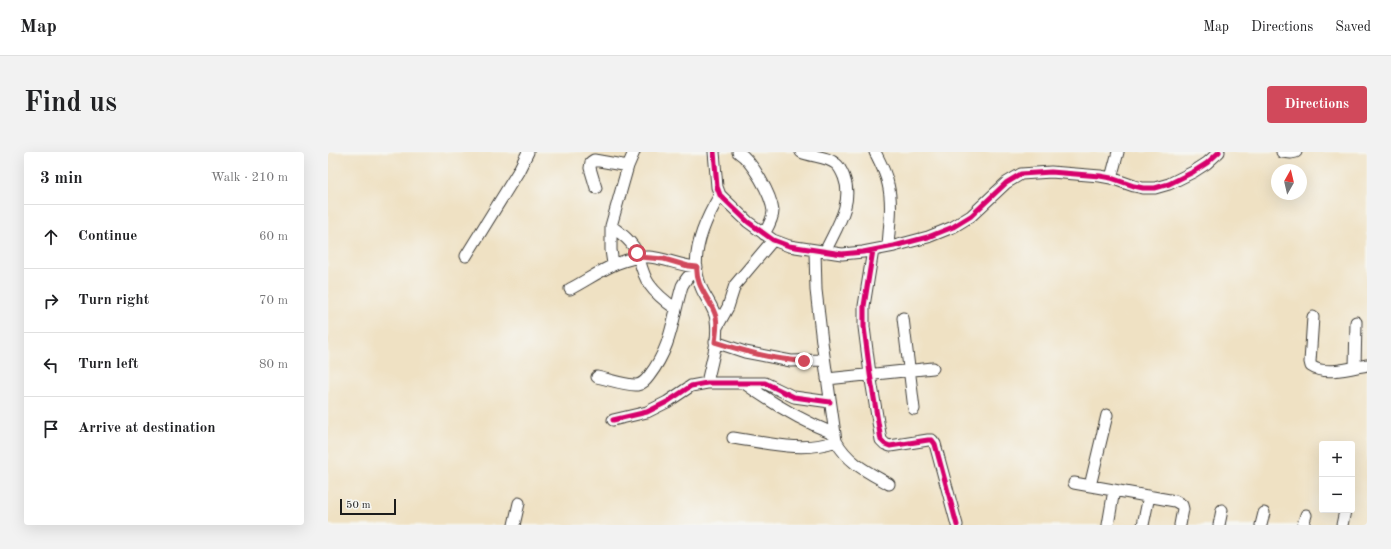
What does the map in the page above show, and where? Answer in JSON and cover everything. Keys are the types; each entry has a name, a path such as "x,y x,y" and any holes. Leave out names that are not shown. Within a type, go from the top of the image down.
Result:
{"street":[{"path":"466,256 518,172 528,152"},
{"path":"613,264 611,250 611,226 628,166 634,152"},
{"path":"714,152 717,187 720,195 748,222 769,237 790,246 842,254 888,247 928,237 954,227 971,216 1006,183 1021,174 1051,172 1111,178 1134,186 1155,188 1169,184 1193,172 1207,163 1219,152"},
{"path":"717,327 728,307 735,285 769,237 773,211 771,202 758,175 738,152"},
{"path":"801,152 830,160 837,164 842,171 848,193 843,214 820,251 816,290 824,360 836,437 845,455 855,464 889,484"},
{"path":"875,152 889,185 890,204 888,247"},
{"path":"1111,178 1118,152"},
{"path":"1282,152 1296,152"},
{"path":"596,188 590,168 591,162 594,160 628,166"},
{"path":"707,383 717,327 713,309 700,286 696,269 698,248 706,223 720,195"},
{"path":"611,226 624,235 630,242 639,257 643,273 655,292 676,309"},
{"path":"873,250 864,306 864,327 881,440 890,446 932,440 935,444 958,525"},
{"path":"570,289 613,264 639,257 664,259 696,269"},
{"path":"597,377 637,385 645,381 657,365 664,352 682,286 691,273 696,269"},
{"path":"1313,317 1311,366 1320,369 1346,370 1367,365"},
{"path":"903,318 914,409"},
{"path":"1355,367 1356,322"},
{"path":"715,342 745,352 791,361 824,360"},
{"path":"827,379 933,368"},
{"path":"613,420 647,412 667,402 691,386 707,383 765,383 794,397 830,402"},
{"path":"744,384 772,403 836,437"},
{"path":"1090,486 1107,415"},
{"path":"733,438 797,447 811,447 824,445 836,437"},
{"path":"1074,483 1174,501 1182,505 1183,509 1180,525"},
{"path":"1108,525 1114,490"},
{"path":"1144,525 1149,496"},
{"path":"514,525 519,503"},
{"path":"1219,525 1222,510"},
{"path":"1261,525 1264,513"},
{"path":"1342,525 1345,513"}],"cycle path":[{"path":"714,152 717,187 720,195 748,222 773,240 789,246 842,254 863,252 894,246 928,237 953,227 971,216 1006,183 1021,174 1051,172 1100,176 1143,188 1155,188 1169,184 1193,172 1207,163 1219,152"},
{"path":"873,250 864,306 864,327 881,440 890,446 932,440 935,444 957,525"},
{"path":"613,420 647,412 667,402 691,386 707,383 765,383 794,397 830,402"}],"route":[{"path":"637,253 639,257 664,259 697,267 697,278 716,318 717,327 715,342 745,352 791,361 804,361"}]}
